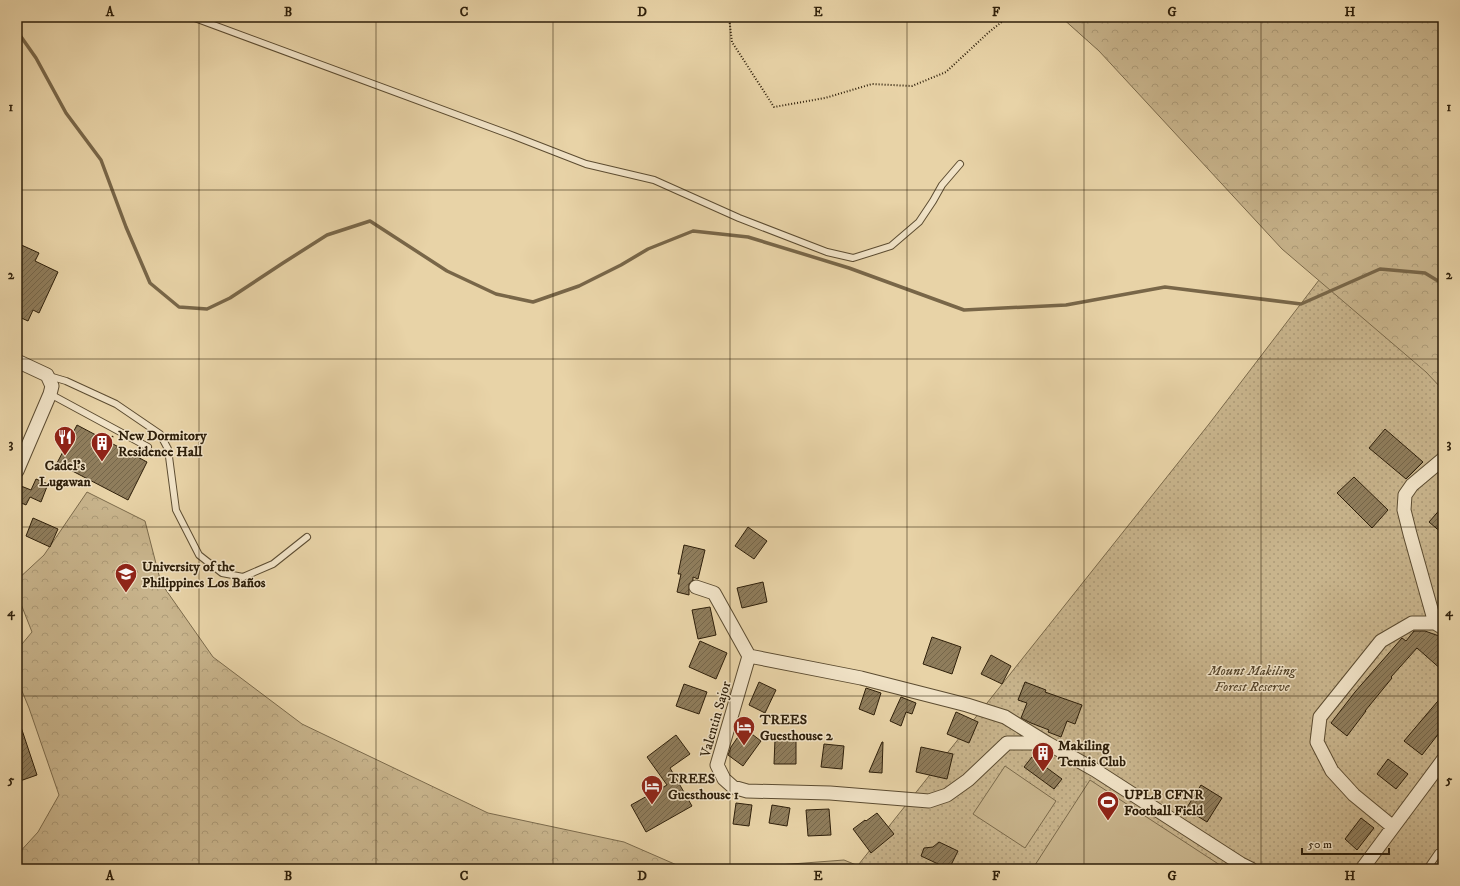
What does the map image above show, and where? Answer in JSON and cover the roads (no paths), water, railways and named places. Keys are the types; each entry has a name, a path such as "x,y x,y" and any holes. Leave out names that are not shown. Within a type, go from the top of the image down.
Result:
{"street":[{"path":"17,361 47,375 52,386 17,471"},
{"path":"1393,827 1354,796 1332,771 1317,742 1320,717 1381,641 1412,623 1439,626 1404,510 1405,495 1412,485 1443,459"},
{"path":"696,587 714,593 749,656"},
{"name":"Valentin Sajor","path":"1047,743 1007,743 968,780 946,795 929,801 830,793 747,791 733,787 724,779 717,765 749,656 862,678 967,705 1005,717 1095,770 1250,869"},
{"path":"1362,869 1443,760"}],"lane":[{"path":"192,17 586,164 654,180 739,218 827,252 853,258 891,246 919,222 942,186 960,164"},
{"path":"47,375 66,381 116,404 160,434 168,449 176,510 198,556 222,573 244,577 273,564 307,538"},
{"path":"50,394 148,447"},
{"path":"1427,869 1438,853"}],"waterway":[{"path":"17,31 36,58 66,113 101,160 126,227 150,283 179,307 207,309 230,298 327,235 370,221 447,271 496,294 533,302 579,286 621,265 648,249 693,231 748,237 849,268 964,310 1066,305 1165,287 1301,304 1380,269 1425,273 1443,284"}],"place":[{"name":"Cadel's Lugawan","path":"65,456"},
{"name":"New Dormitory Residence Hall","path":"102,462"},
{"name":"University of the Philippines Los Baños","path":"126,594"},
{"name":"TREES Guesthouse 2","path":"744,746"},
{"name":"Makiling Tennis Club","path":"1043,772"},
{"name":"TREES Guesthouse 1","path":"652,806"},
{"name":"UPLB CFNR Football Field","path":"1108,822"}],"park label":[{"name":"Mount Makiling Forest Reserve","path":"1252,678"}]}
